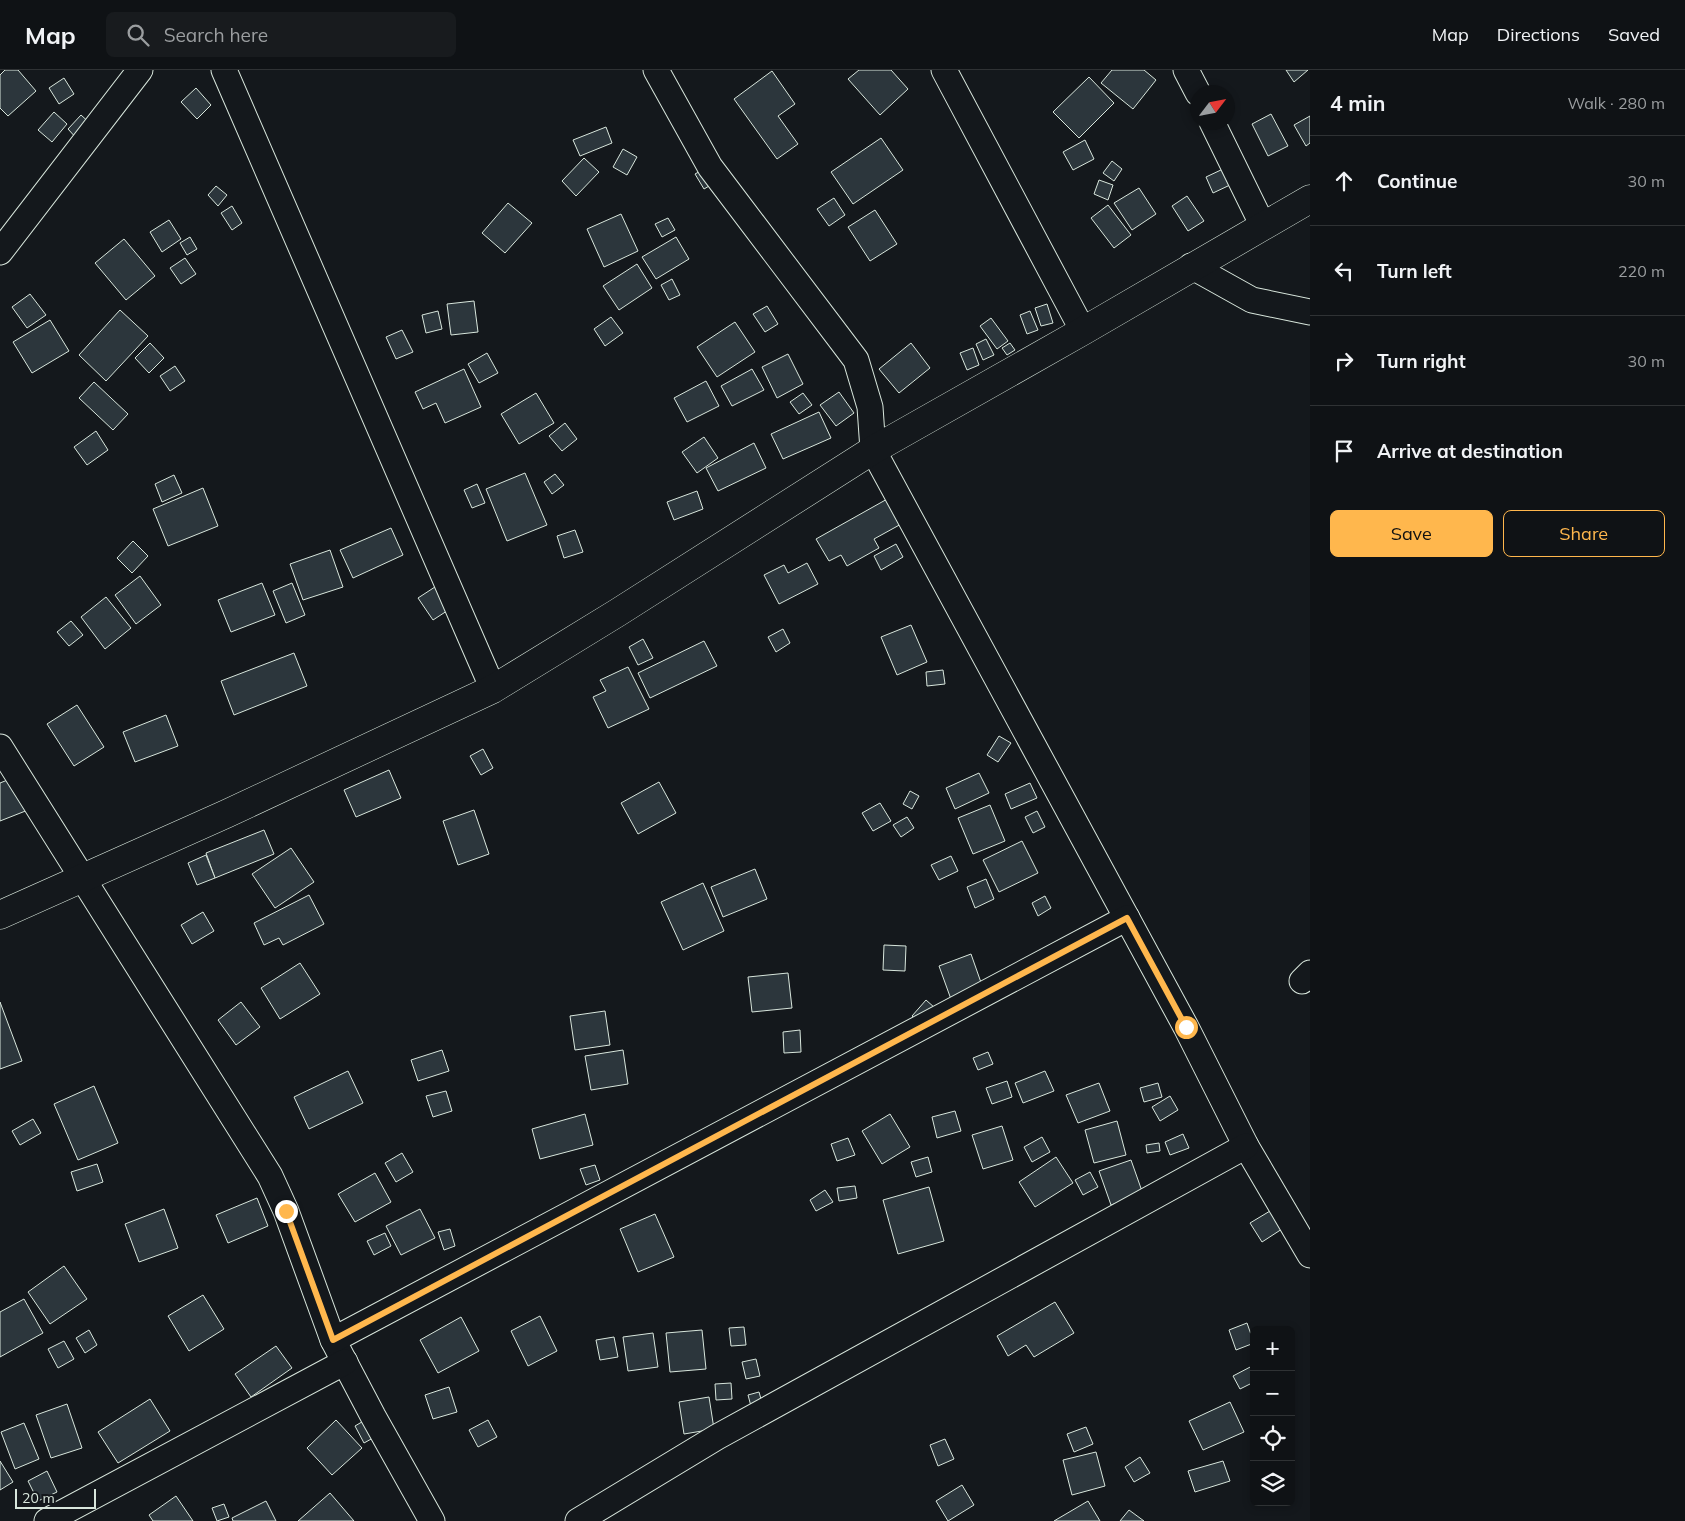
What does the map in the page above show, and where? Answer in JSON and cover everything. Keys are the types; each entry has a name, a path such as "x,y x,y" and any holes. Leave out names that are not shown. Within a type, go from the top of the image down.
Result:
{"main road":[{"path":"0,915 226,814 493,689 617,613 872,450 1084,330 1191,266 1306,203"}],"street":[{"path":"0,252 140,70"},
{"path":"224,70 493,689"},
{"path":"656,70 710,167 856,360 870,407 872,450 1186,1027 1246,1146 1310,1255"},
{"path":"944,70 1084,330"},
{"path":"1186,70 1194,85"},
{"path":"1216,130 1263,226"},
{"path":"1191,266 1252,300 1310,312"},
{"path":"0,747 270,1176 286,1211 333,1340 432,1521"},
{"path":"333,1340 1127,918"},
{"path":"578,1521 717,1437 1246,1146"},
{"path":"46,1521 345,1362"}],"building":[{"path":"5,70 18,70 36,91 8,116 0,108 0,75"},
{"path":"859,70 891,70 908,89 880,115 848,79"},
{"path":"1112,70 1144,70 1156,80 1133,109 1101,83"},
{"path":"1286,70 1308,70 1294,82"},
{"path":"772,71 795,104 778,116 798,144 777,159 734,99"},
{"path":"1089,77 1114,103 1079,138 1053,112"},
{"path":"64,78 74,94 59,104 49,88"},
{"path":"196,88 211,105 197,119 181,102"},
{"path":"54,112 67,124 52,142 38,130"},
{"path":"1271,114 1288,146 1268,156 1252,124"},
{"path":"81,115 92,125 78,140 68,129"},
{"path":"1310,116 1310,143 1306,146 1294,125"},
{"path":"606,127 612,143 580,156 573,140"},
{"path":"881,138 903,170 853,204 831,172"},
{"path":"1085,140 1094,159 1073,170 1063,152"},
{"path":"623,149 637,157 627,175 613,167"},
{"path":"584,158 599,172 576,196 562,181"},
{"path":"1112,161 1122,169 1114,181 1103,173"},
{"path":"708,167 716,182 704,189 695,174"},
{"path":"1223,169 1230,185 1213,193 1206,177"},
{"path":"1099,180 1113,185 1108,200 1094,194"},
{"path":"216,186 227,195 218,206 208,195"},
{"path":"1139,188 1156,214 1132,230 1114,203"},
{"path":"1187,196 1204,221 1188,231 1172,206"},
{"path":"834,198 845,215 829,226 817,209"},
{"path":"508,203 532,223 505,253 482,233"},
{"path":"1108,205 1131,235 1114,248 1091,218"},
{"path":"232,206 242,223 232,230 221,213"},
{"path":"875,210 897,244 870,261 848,227"},
{"path":"621,214 638,251 604,267 587,229"},
{"path":"668,218 675,230 662,237 655,224"},
{"path":"169,220 181,239 162,252 150,232"},
{"path":"190,237 197,249 187,255 180,243"},
{"path":"676,237 689,259 656,279 642,257"},
{"path":"124,239 155,276 126,300 95,263"},
{"path":"185,258 196,274 181,284 170,268"},
{"path":"637,264 652,288 619,310 603,286"},
{"path":"672,279 680,295 669,300 661,285"},
{"path":"30,294 46,315 27,328 12,307"},
{"path":"474,301 478,332 451,335 447,304"},
{"path":"1047,304 1053,323 1041,326 1035,308"},
{"path":"767,306 778,324 765,332 753,314"},
{"path":"120,310 148,336 106,381 79,355"},
{"path":"438,311 442,329 426,333 422,315"},
{"path":"1030,311 1038,330 1027,334 1020,315"},
{"path":"611,317 623,333 605,346 594,329"},
{"path":"991,318 1008,341 997,349 980,326"},
{"path":"50,320 69,351 32,373 13,342"},
{"path":"735,322 755,352 717,377 697,347"},
{"path":"402,330 413,352 396,359 386,337"},
{"path":"986,339 994,355 983,360 976,344"},
{"path":"150,343 164,358 149,373 135,358"},
{"path":"911,343 930,368 899,393 879,369"},
{"path":"1010,343 1015,350 1007,355 1002,348"},
{"path":"973,348 979,365 967,370 960,353"},
{"path":"487,353 498,373 479,383 468,364"},
{"path":"788,354 803,384 777,398 762,367"},
{"path":"175,366 185,381 170,391 160,376"},
{"path":"464,369 481,407 445,423 436,403 423,409 415,392"},
{"path":"752,369 764,390 732,406 721,386"},
{"path":"706,381 719,406 687,422 674,398"},
{"path":"94,382 128,414 113,430 79,398"},
{"path":"839,392 854,413 836,426 820,405"},
{"path":"536,393 554,423 519,444 501,414"},
{"path":"803,393 812,405 799,414 790,402"},
{"path":"819,412 831,438 783,459 771,434"},
{"path":"565,423 577,439 562,451 549,436"},
{"path":"96,431 108,450 87,465 74,447"},
{"path":"704,437 718,458 697,473 682,452"},
{"path":"754,443 766,468 718,491 706,468"},
{"path":"525,473 547,525 507,541 486,489"},
{"path":"555,474 564,485 552,494 544,482"},
{"path":"174,475 182,493 162,502 155,484"},
{"path":"477,484 485,503 472,508 464,490"},
{"path":"203,488 218,526 168,546 153,509"},
{"path":"697,491 703,509 674,520 667,502"},
{"path":"889,498 903,523 874,539 879,548 847,566 841,555 829,561 816,539"},
{"path":"391,528 403,555 353,578 340,550"},
{"path":"575,530 583,552 564,558 557,536"},
{"path":"133,541 148,556 132,573 117,558"},
{"path":"896,544 903,557 881,570 874,556"},
{"path":"330,550 343,587 303,600 290,564"},
{"path":"807,563 818,584 779,604 764,575 784,565 788,573"},
{"path":"140,576 161,605 136,624 115,595"},
{"path":"262,583 275,615 231,632 218,600"},
{"path":"292,583 305,615 286,623 273,591"},
{"path":"438,585 453,607 433,620 418,598"},
{"path":"106,597 131,628 105,649 81,617"},
{"path":"71,621 83,635 69,646 57,632"},
{"path":"911,625 927,662 897,675 881,637"},
{"path":"783,629 790,643 776,652 768,637"},
{"path":"643,639 653,658 638,665 629,647"},
{"path":"704,641 717,666 650,698 638,673"},
{"path":"294,653 307,686 234,715 221,681"},
{"path":"628,667 649,709 608,728 593,697 606,691 600,680"},
{"path":"943,670 945,684 927,686 926,672"},
{"path":"77,705 104,747 74,766 47,724"},
{"path":"166,715 178,746 135,762 123,732"},
{"path":"999,736 1011,743 998,762 987,755"},
{"path":"483,749 493,768 481,775 470,756"},
{"path":"389,770 401,798 356,817 344,790"},
{"path":"979,773 989,793 955,809 946,788"},
{"path":"15,777 28,810 0,821 0,783"},
{"path":"659,782 676,813 638,834 621,803"},
{"path":"1030,783 1037,798 1011,809 1005,794"},
{"path":"910,791 919,796 912,809 903,804"},
{"path":"880,803 891,821 873,831 862,813"},
{"path":"990,805 1005,841 973,854 958,818"},
{"path":"474,810 489,854 458,865 443,821"},
{"path":"1037,811 1045,827 1033,833 1025,817"},
{"path":"907,817 914,828 901,837 893,825"},
{"path":"264,830 274,854 215,878 206,853"},
{"path":"1022,841 1038,873 999,892 983,860"},
{"path":"291,848 314,882 275,908 252,874"},
{"path":"206,855 215,878 197,885 188,863"},
{"path":"951,856 958,871 939,880 931,865"},
{"path":"755,869 767,899 723,917 711,887"},
{"path":"986,879 994,899 975,908 967,887"},
{"path":"703,883 724,931 683,950 661,902"},
{"path":"309,895 324,924 283,945 279,938 264,945 254,923"},
{"path":"1045,896 1051,908 1038,916 1032,903"},
{"path":"203,912 214,931 192,944 181,925"},
{"path":"884,945 906,946 905,971 883,970"},
{"path":"971,954 984,991 952,1002 939,966"},
{"path":"300,963 320,994 280,1019 261,988"},
{"path":"788,973 792,1008 752,1012 748,977"},
{"path":"926,1000 935,1008 920,1023 912,1016"},
{"path":"0,1002 22,1061 0,1069"},
{"path":"241,1002 260,1027 236,1045 218,1020"},
{"path":"605,1011 610,1045 575,1050 570,1016"},
{"path":"800,1030 801,1052 784,1053 783,1032"},
{"path":"442,1050 449,1071 418,1081 411,1060"},
{"path":"623,1050 628,1084 591,1090 585,1056"},
{"path":"988,1052 993,1064 978,1070 973,1058"},
{"path":"348,1071 363,1103 309,1129 294,1097"},
{"path":"1045,1071 1054,1091 1023,1103 1015,1083"},
{"path":"1007,1081 1012,1097 992,1104 986,1088"},
{"path":"1099,1083 1110,1111 1078,1123 1066,1095"},
{"path":"1158,1083 1162,1097 1144,1102 1140,1088"},
{"path":"94,1086 118,1143 78,1160 54,1104"},
{"path":"446,1091 452,1111 433,1117 426,1096"},
{"path":"1170,1096 1178,1110 1160,1121 1152,1107"},
{"path":"955,1111 961,1131 937,1138 932,1117"},
{"path":"585,1114 593,1145 540,1159 532,1129"},
{"path":"890,1114 910,1147 882,1164 862,1131"},
{"path":"33,1119 41,1133 20,1145 12,1131"},
{"path":"1117,1121 1126,1155 1094,1163 1085,1130"},
{"path":"1002,1126 1013,1160 983,1169 972,1135"},
{"path":"1183,1134 1189,1148 1170,1155 1165,1142"},
{"path":"1042,1137 1050,1152 1032,1162 1024,1147"},
{"path":"848,1138 855,1155 837,1161 831,1144"},
{"path":"1159,1143 1160,1151 1147,1153 1146,1145"},
{"path":"402,1153 413,1172 396,1182 385,1163"},
{"path":"928,1157 932,1172 916,1177 911,1162"},
{"path":"1056,1157 1073,1183 1035,1207 1019,1182"},
{"path":"1131,1160 1143,1194 1111,1205 1099,1171"},
{"path":"97,1164 103,1182 77,1191 71,1172"},
{"path":"595,1165 600,1180 586,1185 580,1169"},
{"path":"1090,1172 1098,1187 1083,1195 1075,1180"},
{"path":"375,1173 391,1202 355,1222 338,1194"},
{"path":"855,1186 857,1198 839,1201 837,1188"},
{"path":"929,1187 944,1241 898,1254 883,1200"},
{"path":"825,1190 833,1202 816,1211 810,1200"},
{"path":"257,1198 268,1226 228,1243 216,1215"},
{"path":"164,1209 178,1248 139,1262 125,1224"},
{"path":"420,1209 435,1238 401,1255 386,1226"},
{"path":"1270,1211 1282,1229 1262,1242 1250,1223"},
{"path":"655,1214 674,1257 638,1272 620,1229"},
{"path":"450,1229 455,1246 444,1250 438,1232"},
{"path":"385,1233 391,1246 374,1255 367,1241"},
{"path":"64,1266 87,1299 50,1324 28,1292"},
{"path":"203,1295 224,1329 189,1351 168,1316"},
{"path":"24,1299 43,1333 0,1357 0,1312"},
{"path":"1055,1302 1074,1333 1034,1357 1026,1345 1008,1356 997,1336"},
{"path":"540,1316 557,1351 528,1366 511,1331"},
{"path":"461,1317 479,1351 438,1373 420,1340"},
{"path":"1247,1323 1250,1332 1250,1345 1236,1350 1229,1330"},
{"path":"744,1327 746,1345 731,1346 729,1328"},
{"path":"89,1330 97,1345 85,1353 76,1338"},
{"path":"702,1330 706,1369 670,1372 666,1333"},
{"path":"653,1333 658,1367 628,1371 623,1337"},
{"path":"614,1337 618,1357 600,1360 596,1340"},
{"path":"64,1341 74,1359 58,1368 48,1349"},
{"path":"276,1346 292,1368 251,1397 235,1374"},
{"path":"756,1359 760,1376 746,1379 742,1362"},
{"path":"1250,1367 1250,1384 1240,1389 1233,1376"},
{"path":"731,1383 732,1399 716,1400 715,1384"},
{"path":"449,1387 457,1412 433,1419 425,1395"},
{"path":"759,1392 763,1406 752,1410 748,1395"},
{"path":"709,1397 714,1429 684,1434 679,1402"},
{"path":"150,1399 170,1431 118,1463 98,1432"},
{"path":"1230,1402 1244,1432 1203,1450 1189,1421"},
{"path":"67,1404 82,1448 51,1458 36,1415"},
{"path":"372,1416 382,1433 364,1443 355,1426"},
{"path":"336,1420 362,1448 332,1475 307,1448"},
{"path":"488,1420 497,1437 478,1447 469,1430"},
{"path":"24,1423 39,1459 15,1469 1,1432"},
{"path":"1086,1427 1093,1444 1074,1452 1067,1434"},
{"path":"945,1439 954,1459 938,1466 930,1445"},
{"path":"1096,1452 1105,1486 1072,1495 1063,1460"},
{"path":"1140,1457 1150,1473 1134,1482 1125,1467"},
{"path":"0,1461 13,1482 0,1490"},
{"path":"1223,1461 1230,1481 1195,1492 1188,1471"},
{"path":"47,1471 57,1492 38,1501 28,1481"},
{"path":"962,1485 974,1505 948,1521 936,1501"},
{"path":"330,1493 354,1521 298,1521"},
{"path":"176,1496 193,1521 153,1521 149,1515"},
{"path":"266,1501 276,1521 233,1521 232,1518"},
{"path":"1088,1501 1100,1521 1054,1521"},
{"path":"224,1504 229,1517 217,1521 212,1508"},
{"path":"1129,1510 1144,1521 1120,1521"}],"route":[{"path":"286,1211 333,1340 1127,918 1186,1027"}]}
